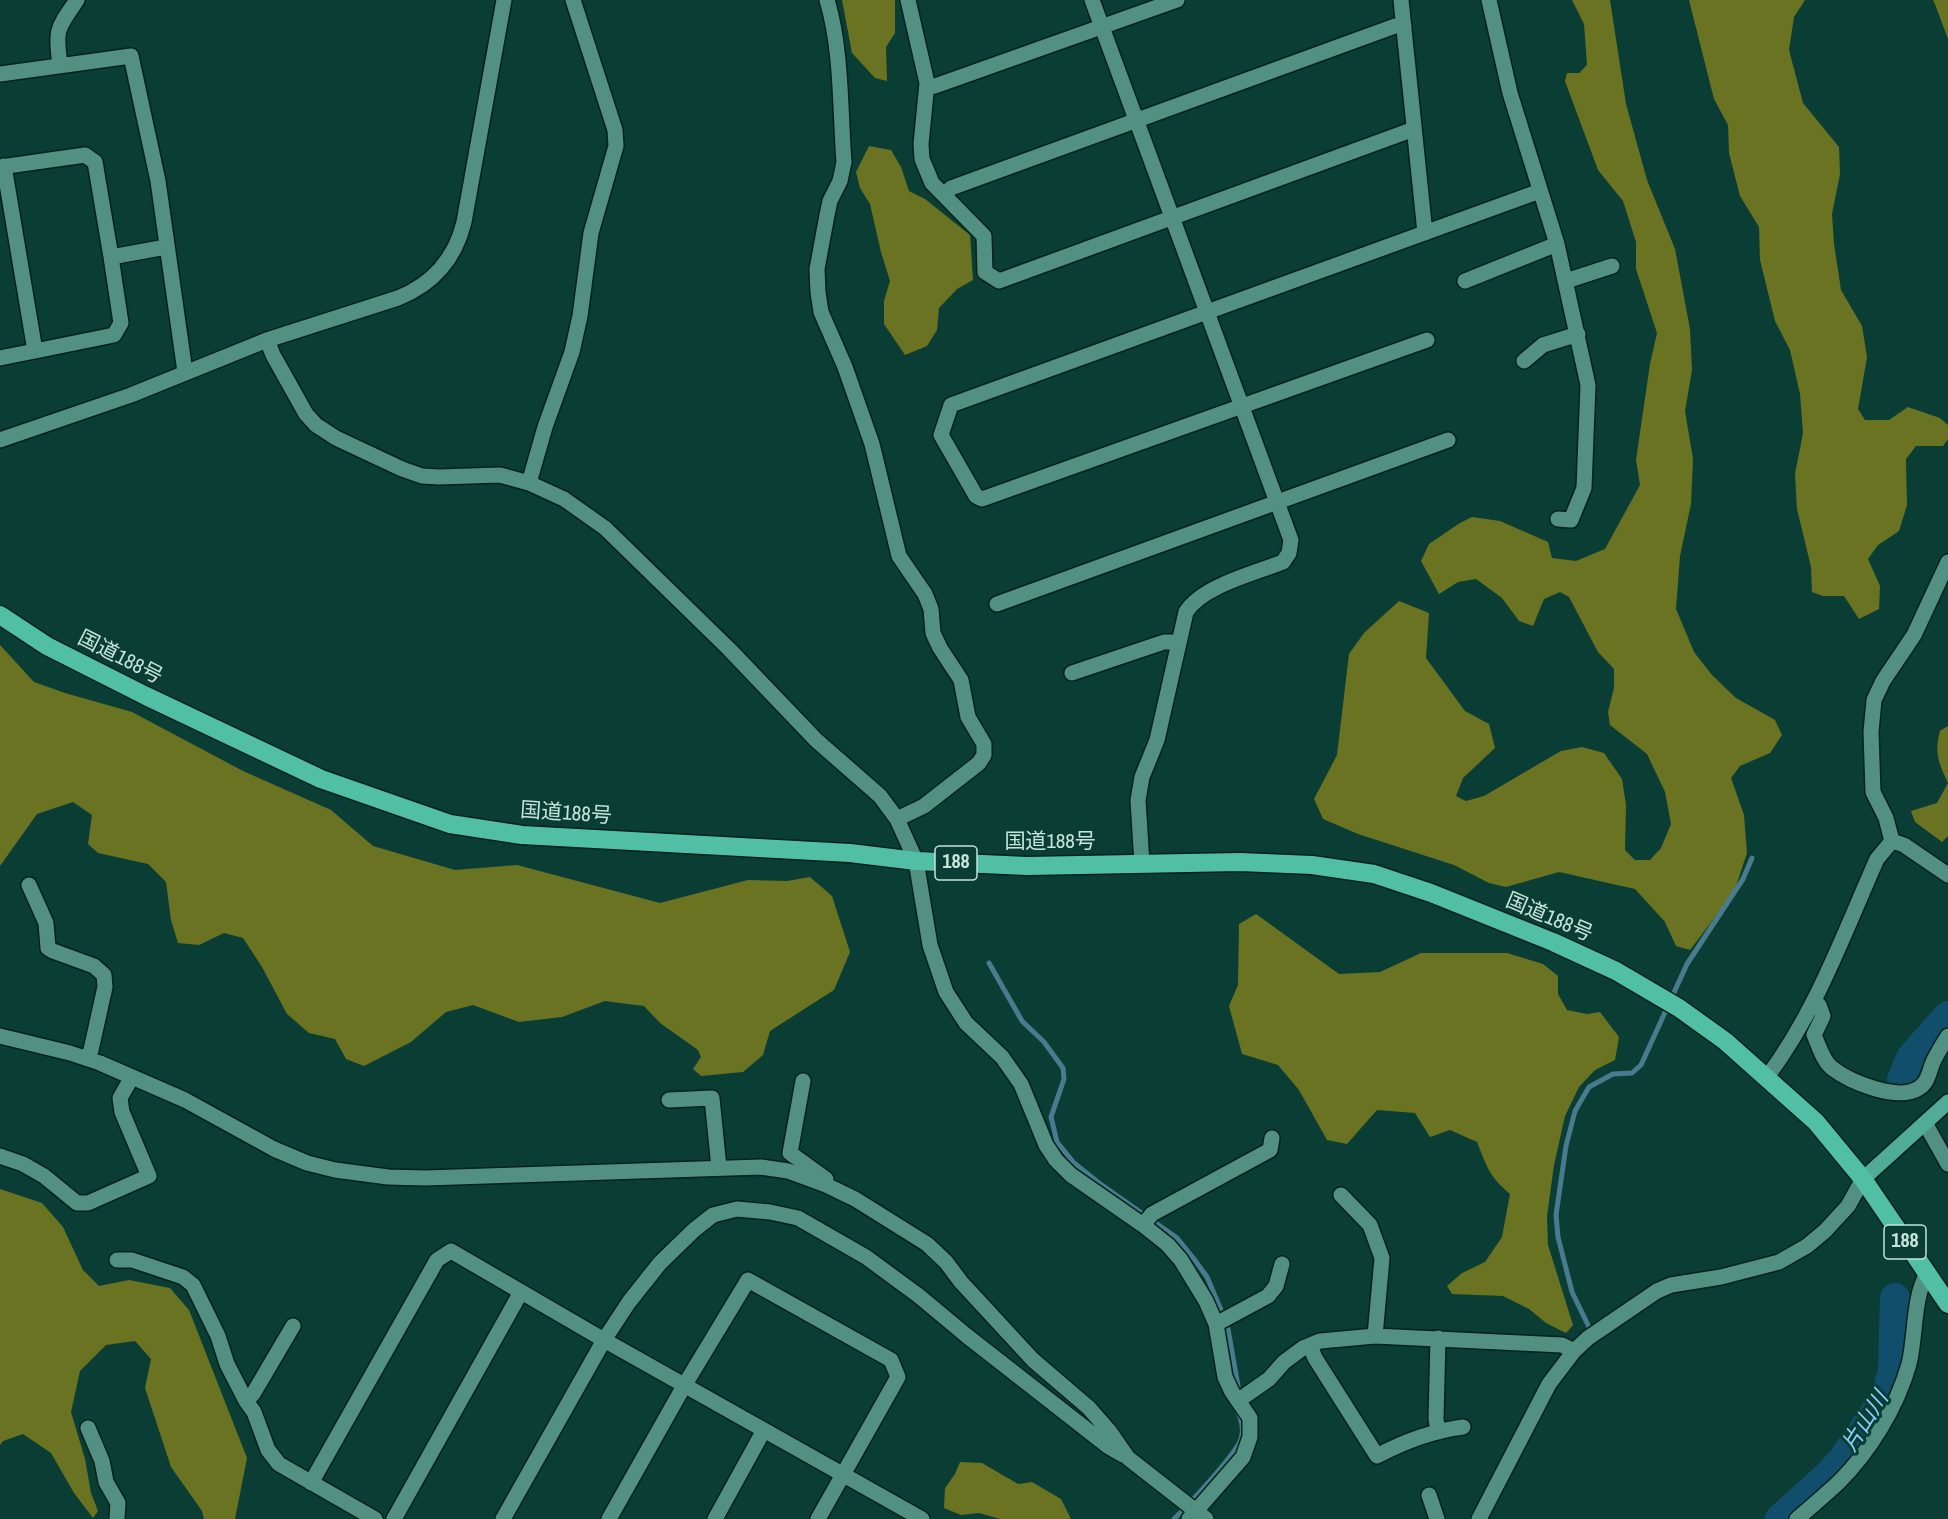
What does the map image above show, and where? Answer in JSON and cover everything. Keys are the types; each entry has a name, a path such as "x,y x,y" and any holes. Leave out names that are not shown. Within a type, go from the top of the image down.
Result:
{"highway":[{"name":"国道188号","path":"0,615 47,646 310,774 450,824 522,835 850,853 916,861 1027,866 1240,862 1312,865 1374,874 1553,942 1616,972 1679,1008 1725,1041 1816,1122 1863,1179 1948,1304"}],"main road":[{"path":"1863,1179 1948,1102"}],"street":[{"path":"60,65 56,39 59,27 77,0"},
{"path":"0,440 131,395 267,340 412,292 436,275 461,237 504,0"},
{"path":"529,483 545,427 572,352 580,316 591,233 616,146 615,130 573,0"},
{"path":"827,0 835,41 844,162 840,181 829,208 817,269 821,312 845,367 872,444 899,556 925,594 931,609 933,633 961,680 968,717 984,744 984,755 979,763 924,806 897,819"},
{"path":"908,0 927,87 921,144 922,159 932,183 984,236 985,272 999,281 1414,129"},
{"path":"1092,0 1290,540 1289,553 1283,562 1208,591 1192,601 1186,612 1157,740 1142,777 1138,800 1142,864"},
{"path":"927,87 935,87 1177,0"},
{"path":"1401,0 1425,233"},
{"path":"1489,0 1510,93 1557,244 1588,384 1584,488 1570,520 1558,519"},
{"path":"944,195 951,188 1395,26 1404,25"},
{"path":"0,74 131,56 158,182 185,372"},
{"path":"0,358 114,335 121,323 95,162 86,155 2,166 34,351"},
{"path":"1428,340 982,499 976,496 941,435 951,405 1540,191"},
{"path":"1464,281 1557,244"},
{"path":"111,257 166,247"},
{"path":"1566,281 1612,266"},
{"path":"1524,361 1543,345 1578,334"},
{"path":"267,340 306,414 316,425 336,438 422,476 500,475 529,483 564,500 605,528 729,649 816,740 880,796 897,819 916,861 930,945 946,992 966,1023 1002,1057 1021,1084 1046,1145 1056,1160 1071,1175 1143,1225 1168,1245 1181,1260 1206,1301 1216,1324 1225,1377 1232,1392 1250,1418 1250,1437 1243,1457 1196,1516 1128,1458 1109,1447 866,1257 798,1218 770,1212 737,1209 713,1215 694,1230 660,1263 629,1302 604,1340 504,1519"},
{"path":"997,604 1448,440"},
{"path":"1892,841 1886,818 1873,792 1871,732 1874,700 1883,681 1914,635 1948,562"},
{"path":"1072,673 1164,642 1178,642"},
{"path":"1892,841 1904,845 1948,875"},
{"path":"1767,1077 1794,1038 1814,1001 1877,859 1892,841"},
{"path":"29,885 46,923 48,948 94,966 104,975 105,987 91,1050 87,1058"},
{"path":"1814,1001 1819,1005 1823,1016 1814,1035 1825,1060 1831,1067 1870,1089 1886,1092 1912,1091 1920,1088 1928,1077 1933,1061 1948,1036"},
{"path":"0,1036 87,1058 185,1100 274,1149 335,1170 388,1177 425,1178 761,1167 789,1171 855,1199 927,1244 946,1262 961,1282 1033,1360 1089,1408 1128,1458"},
{"path":"0,1156 22,1164 44,1176 77,1203 88,1203 149,1176 122,1112 120,1098 132,1077"},
{"path":"803,1082 790,1153 826,1179 826,1185"},
{"path":"669,1100 712,1098 719,1168"},
{"path":"1924,1123 1948,1164"},
{"path":"1143,1225 1152,1214 1229,1171 1263,1155 1270,1150 1272,1138"},
{"path":"1479,1519 1549,1384 1574,1351 1588,1338 1657,1291 1671,1285 1721,1277 1779,1262 1807,1246 1825,1231 1848,1206 1863,1179"},
{"path":"1341,1196 1370,1225 1382,1258 1375,1336"},
{"path":"311,1483 437,1260 451,1251 684,1386 922,1519"},
{"path":"117,1260 132,1260 183,1277 193,1285 218,1335 227,1364 254,1412 268,1450 279,1464 375,1519"},
{"path":"1216,1324 1269,1296 1276,1286 1282,1264"},
{"path":"1797,1519 1839,1481 1859,1459 1896,1400 1909,1363 1920,1285 1927,1274"},
{"path":"609,1519 684,1386 748,1280 891,1360 898,1377 818,1519"},
{"path":"394,1519 521,1293"},
{"path":"246,1401 253,1394 293,1326"},
{"path":"1239,1400 1269,1379 1284,1362 1320,1341 1375,1336 1438,1338 1562,1345 1574,1351"},
{"path":"1438,1338 1436,1419 1438,1430"},
{"path":"1310,1346 1315,1358 1377,1456 1405,1441 1438,1430 1463,1426"},
{"path":"88,1428 102,1461 106,1482 118,1503 117,1519"},
{"path":"715,1519 764,1430"},
{"path":"1429,1494 1437,1519"}],"green space":[{"path":"842,0 895,0 895,33 886,47 887,81 875,78 852,53"},
{"path":"1572,0 1610,0 1626,104 1647,180 1675,249 1690,329 1692,370 1685,411 1693,459 1691,504 1680,556 1676,609 1694,652 1712,675 1736,698 1775,720 1782,735 1770,753 1740,766 1731,778 1744,815 1747,853 1734,892 1690,950 1676,946 1665,922 1635,889 1559,872 1506,887 1489,883 1454,865 1358,834 1323,819 1314,799 1337,755 1349,654 1364,633 1399,601 1429,613 1426,658 1465,711 1489,724 1495,748 1463,778 1456,796 1466,801 1484,796 1561,751 1582,747 1604,753 1622,779 1626,805 1625,850 1635,860 1650,860 1661,848 1671,824 1665,792 1647,754 1610,725 1608,712 1614,688 1614,669 1598,652 1569,597 1560,592 1544,599 1533,626 1519,621 1502,598 1476,579 1458,582 1439,594 1421,561 1429,544 1472,517 1500,521 1548,542 1552,558 1576,561 1605,549 1640,485 1636,460 1650,364 1657,333 1636,269 1636,242 1623,201 1598,170 1565,81 1567,73 1579,73 1587,65 1584,24"},
{"path":"1689,0 1805,0 1794,17 1789,50 1803,103 1839,147 1840,174 1832,214 1834,244 1841,290 1862,326 1867,357 1858,409 1865,420 1889,420 1908,407 1940,418 1948,425 1948,439 1943,446 1916,446 1906,459 1907,505 1899,531 1878,545 1868,559 1880,586 1879,609 1859,619 1844,596 1823,596 1812,592 1811,567 1797,509 1795,474 1803,433 1800,394 1790,350 1775,321 1760,260 1759,227 1740,196 1729,153 1728,125 1714,99"},
{"path":"1933,0 1948,0 1948,39 1935,4"},
{"path":"869,146 891,150 901,167 909,191 925,199 970,235 973,280 957,289 939,308 937,330 927,346 905,355 884,324 884,301 890,281 870,204 860,188 856,172"},
{"path":"0,645 34,682 132,712 243,771 331,810 373,846 455,870 517,865 660,903 748,880 787,881 810,877 832,896 850,952 834,990 770,1031 763,1055 743,1072 701,1076 693,1069 701,1057 698,1050 660,1023 644,1006 605,1001 562,1017 519,1022 473,1005 446,1012 411,1042 364,1066 346,1059 335,1039 309,1033 287,1014 262,967 243,938 224,933 199,945 178,943 171,920 166,882 148,864 98,853 88,844 92,815 73,802 37,814 0,866"},
{"path":"1948,726 1948,783 1940,764 1937,746 1940,731"},
{"path":"1948,783 1948,836 1942,842 1915,822 1911,811 1937,803"},
{"path":"1256,914 1339,974 1380,972 1421,953 1507,953 1543,964 1558,976 1558,994 1567,1010 1587,1014 1600,1012 1619,1037 1615,1060 1595,1070 1579,1087 1565,1116 1554,1165 1547,1216 1548,1245 1573,1325 1566,1333 1546,1323 1529,1309 1503,1296 1452,1294 1447,1286 1462,1273 1485,1262 1502,1237 1510,1194 1489,1171 1477,1142 1450,1130 1430,1137 1415,1113 1377,1110 1347,1144 1327,1140 1299,1090 1278,1065 1242,1054 1229,1006 1238,985 1239,924"},
{"path":"0,1189 42,1203 63,1227 83,1270 99,1286 129,1280 170,1288 189,1310 247,1458 235,1519 204,1519 202,1511 171,1467 145,1388 151,1359 135,1341 106,1345 80,1371 71,1412 85,1459 91,1493 98,1511 93,1518 74,1493 51,1453 23,1434 3,1441 0,1445"},
{"path":"960,1462 982,1463 1018,1484 1032,1482 1061,1499 1071,1519 1000,1519 979,1513 961,1515 944,1508 945,1488"}],"waterway":[{"path":"1588,1335 1589,1327 1572,1292 1558,1237 1556,1215 1566,1146 1575,1111 1589,1087 1613,1074 1632,1073 1641,1065 1687,964 1743,879 1752,858"},
{"path":"989,963 1022,1021 1044,1042 1063,1068 1064,1079 1051,1117 1057,1142 1074,1163 1177,1238 1207,1277 1228,1329 1238,1386 1237,1394"},
{"name":"片山川","path":"1902,1080 1911,1058 1948,1016"},
{"name":"片山川","path":"1780,1519 1830,1474 1886,1397 1893,1370 1895,1298"},
{"path":"1174,1519 1211,1480 1238,1446 1242,1429 1238,1412"}]}
